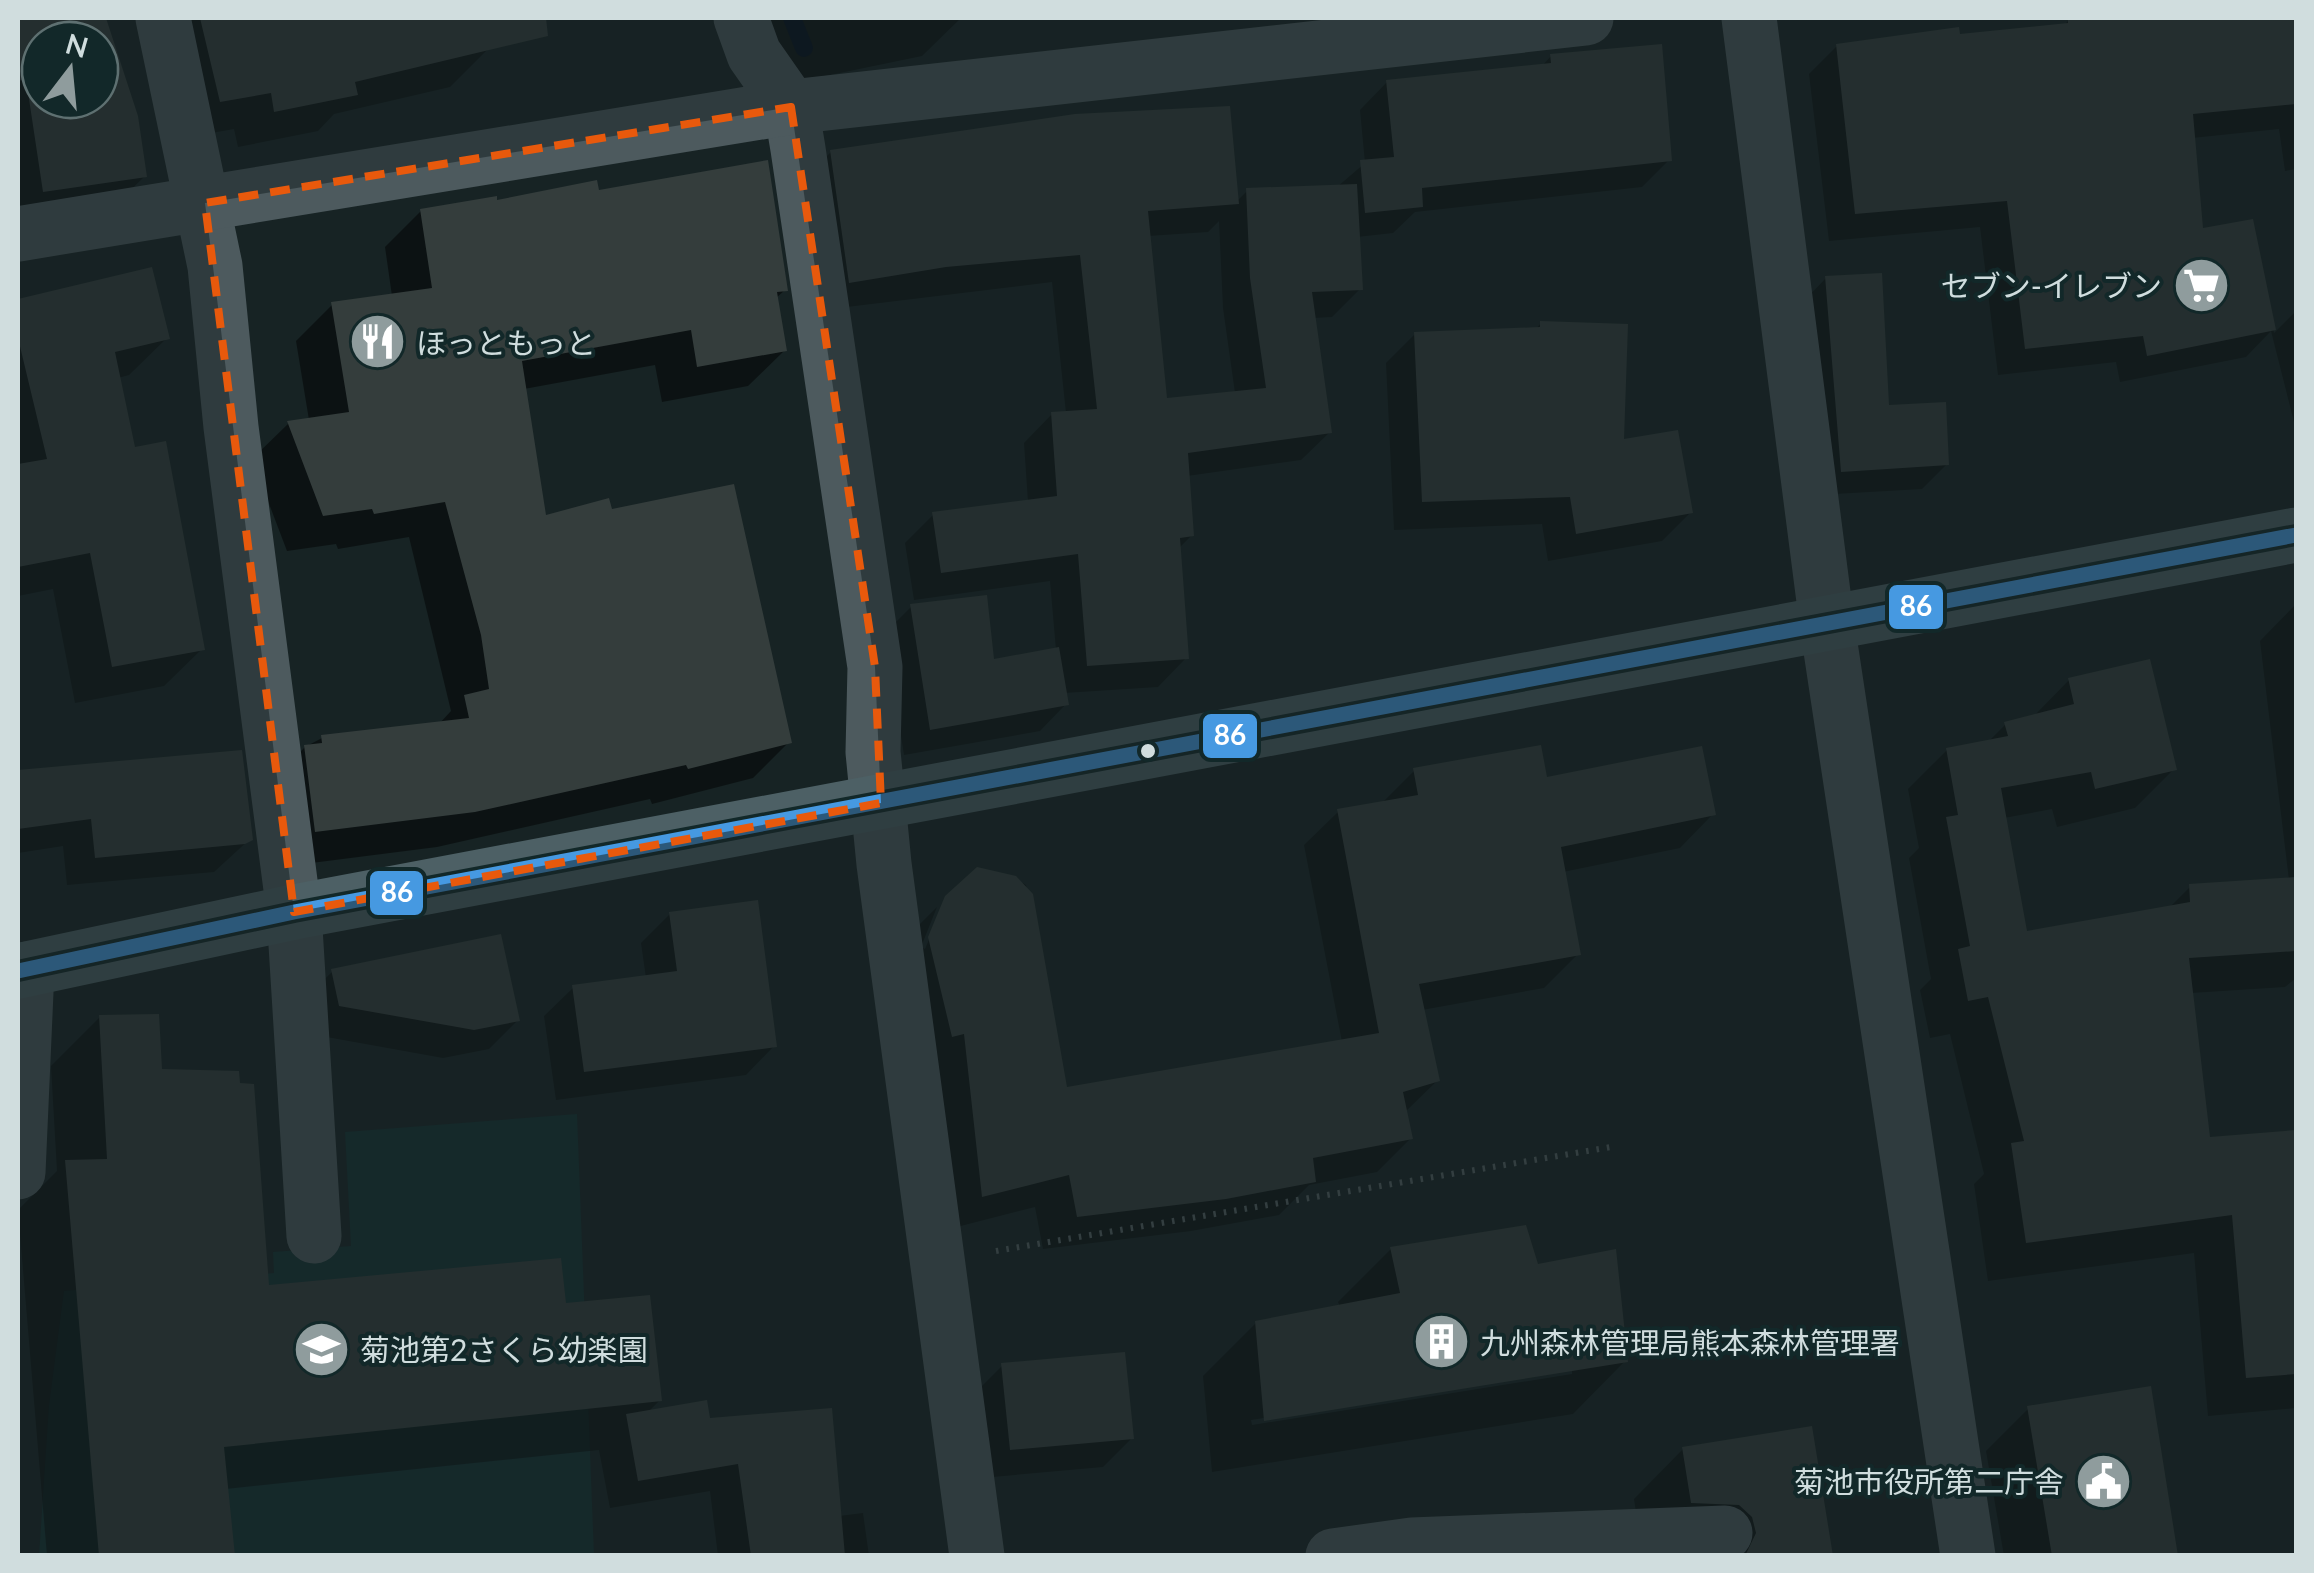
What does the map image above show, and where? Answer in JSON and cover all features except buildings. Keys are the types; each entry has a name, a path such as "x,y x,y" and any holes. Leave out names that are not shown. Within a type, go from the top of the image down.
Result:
{"highway":[{"path":"22,970 294,912 2296,534"}],"street":[{"path":"163,18 205,202 294,912 314,1236"},
{"path":"741,18 754,54 791,107 874,667 873,752 935,1261 977,1556"},
{"path":"18,234 791,107 1586,18"},
{"path":"1749,18 1827,624 1968,1556"},
{"path":"18,1172 22,970"},
{"path":"1334,1556 1412,1545 1725,1533"}],"path":[{"path":"935,1261 1611,1147"}],"highlighted area":[{"path":"791,107 875,667 881,803 294,912 205,203"}],"shaded area":[{"name":"菊池第2さくら幼楽園","path":"577,1114 594,1555 39,1556 49,1406 64,1291 274,1273 273,1252 351,1246 345,1132"}],"waterway":[{"path":"792,18 804,48"}],"transit line":[{"name":"86","path":"18,971 294,912 2296,535"}],"place":[{"name":"セブン-イレブン","path":"2201,285"},
{"name":"ほっともっと","path":"377,342"},
{"name":"九州森林管理局熊本森林管理署","path":"1441,1342"},
{"name":"菊池第2さくら幼楽園","path":"321,1349"},
{"name":"菊池市役所第二庁舎","path":"2103,1481"}]}
